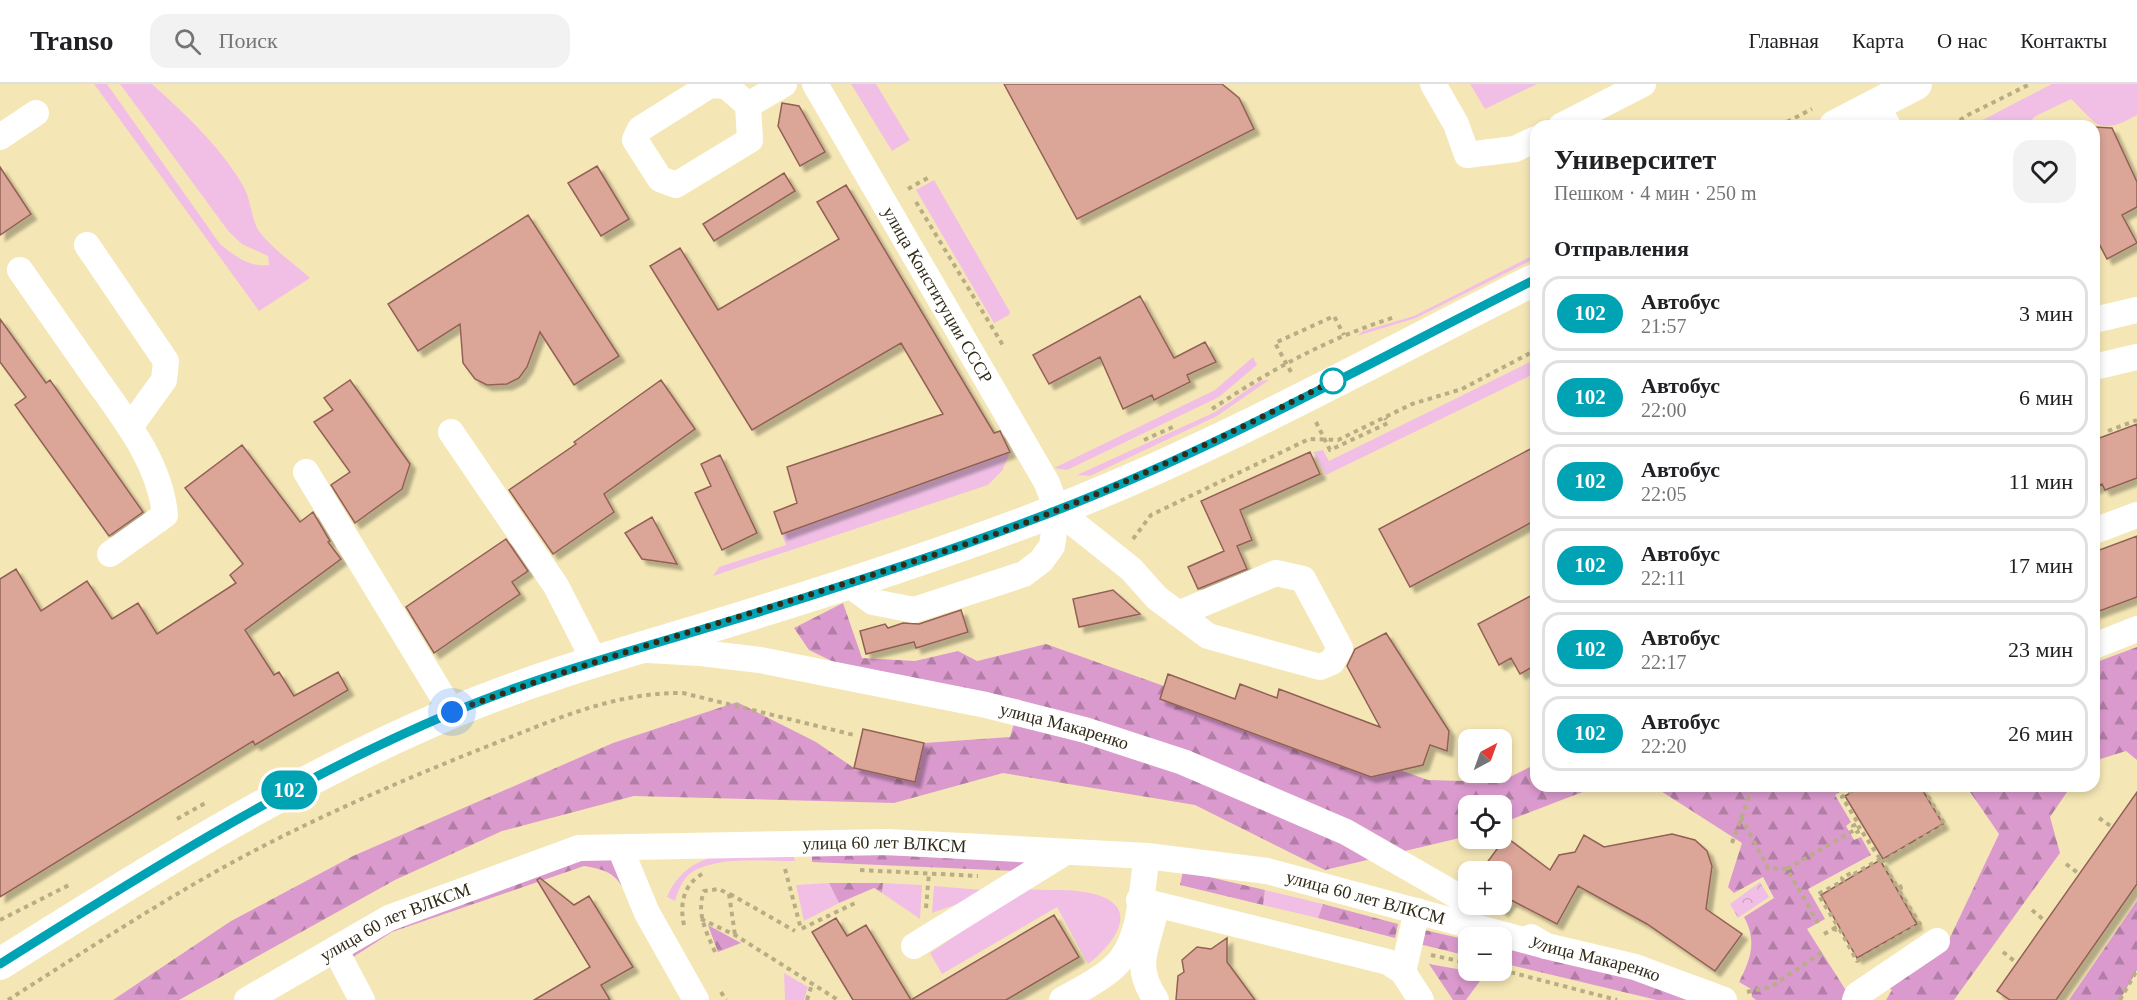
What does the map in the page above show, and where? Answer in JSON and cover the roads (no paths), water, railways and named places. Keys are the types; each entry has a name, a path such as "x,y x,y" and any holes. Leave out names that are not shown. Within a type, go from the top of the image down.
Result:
{"main road":[{"path":"1861,120 1882,115 1916,84"},
{"path":"0,964 202,838 352,759 452,712 594,660 732,621 847,583 1057,510 1118,486 1530,282"}],"street":[{"path":"748,105 784,84"},
{"name":"улица Конституции СССР","path":"815,84 1047,483 1057,510"},
{"path":"1433,84 1456,124 1467,154 1515,149 1530,142"},
{"path":"1573,120 1643,84"},
{"path":"710,85 726,86 748,105 750,140 676,185 660,179 635,140 640,129 710,85"},
{"path":"0,137 36,113"},
{"path":"87,245 166,362 164,380 130,427"},
{"path":"20,270 130,427 155,472 163,497 165,515 110,554"},
{"path":"2100,319 2137,310"},
{"path":"2100,366 2137,357"},
{"path":"451,432 556,586 594,660"},
{"path":"306,472 452,712"},
{"path":"847,583 873,602 914,610 1024,574 1041,561 1052,546 1057,510"},
{"path":"1057,510 1131,569 1157,598 1178,614 1208,636 1320,667 1332,662 1340,648 1303,579 1276,573 1178,614"},
{"path":"2100,529 2137,515"},
{"path":"2100,644 2137,629"},
{"name":"улица Макаренко","path":"632,649 701,653 760,660 986,705 1085,730 1183,762 1346,832 1458,896"},
{"name":"улица 60 лет ВЛКСМ","path":"247,1000 389,918 579,848 887,842 1147,856 1267,871 1546,946"},
{"path":"620,848 647,913 692,999"},
{"path":"914,946 1064,853"},
{"path":"1147,856 1149,902 1142,965 1144,981 1156,1000"},
{"path":"1149,902 1388,962 1403,972 1421,1000"},
{"path":"1062,1000 1114,967 1126,951 1135,927 1149,902"},
{"path":"1403,972 1417,911"},
{"name":"улица Макаренко","path":"1492,915 1546,946 1635,967 1724,1000"},
{"path":"1855,1000 1857,995 1937,941"},
{"path":"335,949 362,1000"}]}
